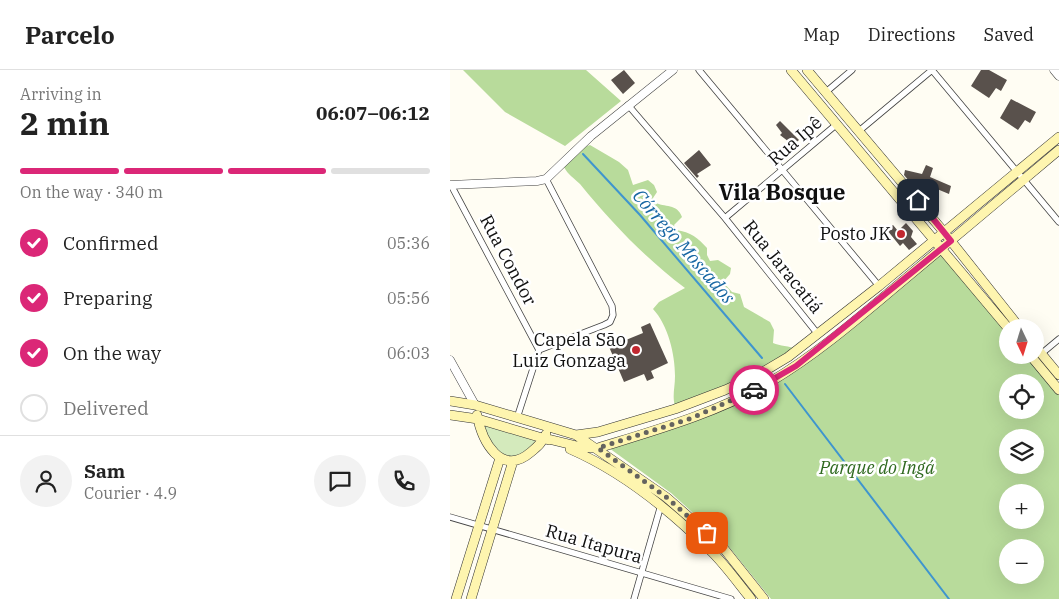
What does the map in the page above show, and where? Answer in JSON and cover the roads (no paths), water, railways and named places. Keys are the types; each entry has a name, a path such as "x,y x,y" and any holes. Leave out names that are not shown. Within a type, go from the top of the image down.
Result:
{"main road":[{"path":"792,70 1000,319"},
{"path":"808,70 943,231 1013,319"},
{"path":"450,415 478,419 581,448 598,448 692,418 735,400 770,382 832,338 951,241 1021,176 1059,137"},
{"path":"576,435 598,432 726,390 758,375 780,361 879,286 943,231 1059,150"},
{"path":"1044,357 1059,375"},
{"path":"1037,364 1059,390"},
{"path":"450,401 475,405 576,435 598,448 666,497 721,545 764,599"},
{"path":"475,405 488,447 500,458 513,461 527,456 544,438 548,427"},
{"path":"544,438 588,457 661,505 713,553 751,599"},
{"path":"456,599 500,458"},
{"path":"471,599 513,461"}],"street":[{"path":"450,185 537,181 546,178 583,143 673,70"},
{"path":"699,70 879,286"},
{"path":"799,79 808,70"},
{"path":"826,92 852,70"},
{"path":"859,131 932,70 1059,222"},
{"path":"1054,70 1059,76"},
{"name":"Rua Jaracatiá","path":"628,105 725,218 817,333"},
{"name":"Rua Ipê","path":"725,218 784,171 837,124"},
{"path":"517,418 539,350 610,322 614,315 612,306 546,178"},
{"name":"Rua Condor","path":"450,185 539,350"},
{"path":"1044,347 1059,340"},
{"path":"450,360 475,405"},
{"path":"634,599 661,505"},
{"name":"Rua Itapura","path":"450,517 731,599"}],"waterway":[{"name":"Córrego Moscados","path":"583,154 640,215 762,358"},
{"name":"Córrego Moscados","path":"785,384 949,599"}],"place":[{"name":"Posto JK","path":"901,234"},
{"name":"Capela São Luiz Gonzaga","path":"636,350"}],"district":[{"name":"Vila Bosque","path":"782,192"}],"park label":[{"name":"Parque do Ingá","path":"877,468"}]}
